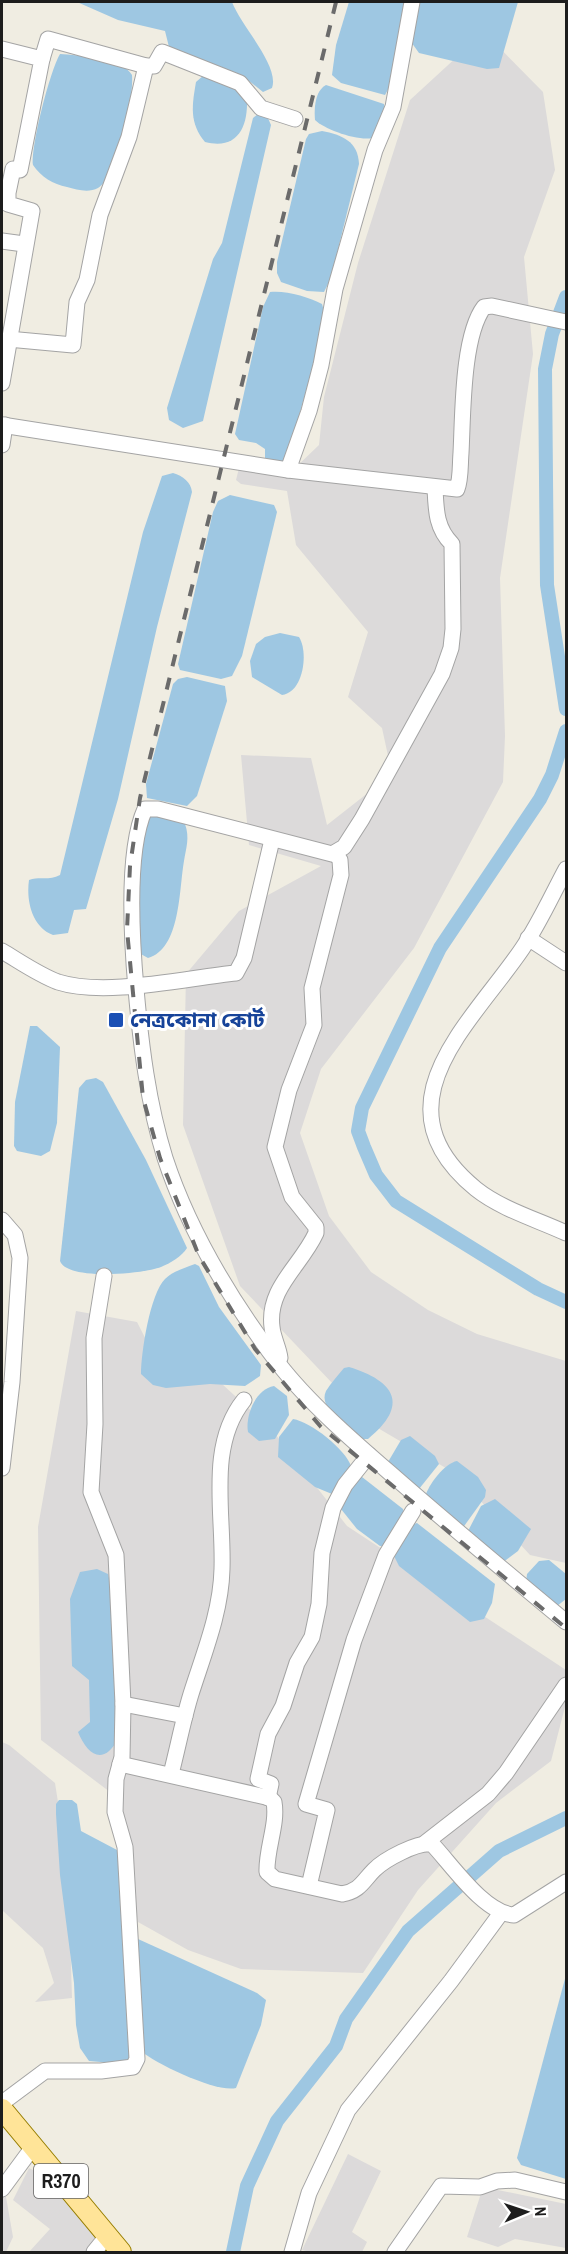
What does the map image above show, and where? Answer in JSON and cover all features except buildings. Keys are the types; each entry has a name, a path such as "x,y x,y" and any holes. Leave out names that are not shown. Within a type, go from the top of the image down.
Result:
{"main road":[{"name":"R370","path":"2,2109 121,2253"}],"street":[{"path":"288,470 309,411 335,289 372,160 393,106 412,2"},
{"path":"2,383 24,244 32,211 8,204 8,193 13,169 20,170 48,39 146,66 154,66 162,52 240,82 261,108 295,119"},
{"path":"2,49 42,59"},
{"path":"8,339 73,345 76,302 87,280 100,215 129,137 146,66"},
{"path":"2,241 24,244"},
{"path":"2,445 3,425 288,470 457,489 471,338 479,314 484,307 505,307 567,322"},
{"path":"336,853 344,847 362,819 430,699 451,648 452,544 442,534 436,511 435,488"},
{"path":"336,853 150,807 145,809 136,851 132,898 136,984 149,1098 165,1158 180,1198 214,1266 279,1365 369,1455 567,1622"},
{"path":"2,951 56,981 79,986 136,984 236,973 244,958 271,844"},
{"path":"279,1365 280,1355 272,1327 273,1299 276,1291 298,1264 316,1233 315,1227 292,1197 275,1147 289,1090 314,1025 312,988 341,875 342,866 336,853"},
{"path":"567,869 528,938 465,1025 441,1063 434,1090 434,1139 456,1171 478,1191 567,1233"},
{"path":"528,938 567,963"},
{"path":"2,1220 15,1235 20,1258 12,1382 2,1467"},
{"path":"2,2103 45,2071 133,2067 137,2059 125,1847 115,1812 123,1704 116,1555 91,1492 95,1424 94,1338 104,1276"},
{"path":"171,1774 218,1604 222,1571 220,1465 223,1442 232,1418 244,1400"},
{"path":"268,1798 271,1784 258,1779 268,1734 283,1706 297,1663 312,1637 319,1604 322,1552 327,1528 345,1485 369,1455"},
{"path":"309,1886 327,1810 306,1804 354,1640 386,1555 413,1511"},
{"path":"120,1764 268,1798 274,1802 275,1807 266,1858 267,1872 275,1879 342,1893 353,1892 375,1869 415,1844 429,1843 488,1794 506,1773 567,1685"},
{"path":"123,1704 186,1716"},
{"path":"429,1843 494,1909 514,1915 567,1882"},
{"path":"292,2253 309,2193 348,2110 451,1981 494,1909"},
{"path":"2,2189 33,2147"},
{"path":"395,2253 441,2186 480,2187 497,2181 515,2180 567,2193"},
{"path":"94,2253 107,2236"}],"shaded area":[{"path":"484,32 543,92 555,170 524,257 533,354 500,578 505,736 503,782 414,948 321,1069 300,1133 329,1216 371,1272 428,1310 477,1334 566,1361 566,1563 530,1555 456,1474 371,1424 240,1286 183,1125 186,974 239,911 321,866 249,845 241,755 311,758 327,825 392,774 382,728 348,697 368,632 296,545 287,491 241,484 236,480 240,464 294,469 319,445 324,397 358,263 410,100"},
{"path":"76,1311 137,1322 169,1385 209,1372 272,1430 347,1526 566,1670 566,1703 551,1761 496,1803 418,1890 363,1973 241,1969 188,1950 138,1922 114,1795 41,1740 38,1527"},
{"path":"2,1742 9,1745 55,1783 68,1866 72,1998 35,2002 54,1983 43,1948 2,1910"},
{"path":"348,2154 381,2171 352,2232 367,2242 362,2252 302,2250"},
{"path":"29,2168 48,2178 107,2243 100,2252 29,2252 50,2229 13,2200"},
{"path":"2,2174 13,2237 6,2252 2,2252"},
{"path":"483,2187 566,2204 566,2248 515,2239 498,2247 467,2237"}],"water":[{"path":"77,2 232,2 265,57 273,79 272,88 263,92 248,80 210,67 169,47 165,31 118,20"},
{"path":"349,2 409,2 392,82 385,95 341,83 332,75 336,45"},
{"path":"417,2 518,2 499,68 487,69 419,53 409,39"},
{"path":"60,54 110,62 120,65 132,75 128,118 119,153 106,181 94,190 79,190 57,184 33,165 42,108"},
{"path":"204,75 227,82 247,99 243,127 233,140 216,144 205,142 196,128 193,106 196,82"},
{"path":"326,85 384,104 385,111 376,137 353,137 327,128 315,120 317,96"},
{"path":"258,114 267,116 271,125 203,421 183,428 169,420 167,408 213,259 222,243 253,118"},
{"path":"322,131 348,140 356,150 359,164 331,278 324,292 307,291 281,282 277,273 277,262 306,139 309,134"},
{"path":"270,292 290,293 310,299 322,304 324,311 313,366 286,462 265,461 265,449 256,443 239,440 235,434 263,307"},
{"path":"173,473 186,480 192,492 157,627 118,799 86,909 74,910 68,933 53,935 35,920 30,905 29,880 60,875 143,532 162,476"},
{"path":"230,495 274,505 277,512 242,656 232,676 221,679 180,670 178,664 213,512 218,501"},
{"path":"280,633 299,637 304,653 299,680 289,693 282,695 252,677 250,661 256,644 265,637"},
{"path":"187,677 225,686 227,701 197,796 187,806 147,798 146,784 173,684 178,679"},
{"path":"154,816 185,824 187,838 173,930 167,943 159,952 148,958 139,953 135,889 146,817"},
{"path":"30,1026 37,1026 60,1047 57,1123 50,1151 41,1156 17,1151 14,1146 15,1102"},
{"path":"96,1078 103,1082 146,1160 187,1248 176,1259 152,1270 90,1274 66,1267 60,1261 79,1088 86,1080"},
{"path":"195,1264 199,1266 219,1307 261,1365 260,1376 245,1386 210,1384 166,1388 153,1385 141,1374 147,1324 155,1297 165,1279"},
{"path":"349,1367 377,1379 392,1396 393,1405 389,1415 381,1427 368,1439 362,1439 343,1424 326,1405 326,1391 344,1368"},
{"path":"274,1386 287,1396 289,1415 275,1439 259,1441 248,1432 248,1418 257,1397"},
{"path":"293,1419 318,1431 335,1444 348,1459 351,1466 332,1494 315,1487 278,1457 279,1437"},
{"path":"410,1436 435,1456 439,1464 419,1489 388,1462 401,1440"},
{"path":"457,1461 478,1477 486,1490 485,1497 462,1529 425,1497 438,1475 447,1466"},
{"path":"362,1477 403,1509 404,1513 385,1546 380,1546 357,1529 341,1509 356,1479"},
{"path":"495,1499 531,1529 518,1551 502,1563 468,1531 481,1506"},
{"path":"417,1523 495,1584 492,1603 484,1619 470,1622 399,1566 394,1556 411,1525"},
{"path":"549,1560 566,1574 566,1599 557,1606 526,1582 527,1574 539,1561"},
{"path":"97,1569 108,1574 111,1587 118,1739 107,1753 101,1755 86,1746 78,1732 90,1722 89,1680 72,1666 70,1599 80,1572"},
{"path":"59,1800 72,1800 77,1804 81,1831 117,1850 122,1870 131,2057 124,2064 89,2061 80,2048 60,1875 56,1814 56,1804"},
{"path":"138,1939 257,1993 266,2000 261,2025 236,2088 202,2082 173,2070 141,2051"},
{"path":"566,1975 566,2179 521,2165 517,2158"}],"waterway":[{"path":"566,297 552,334 545,369 547,585 566,709"},
{"path":"566,731 552,775 540,799 440,948 362,1108 358,1131 376,1175 396,1201 538,1289 566,1302"},
{"path":"233,2252 247,2186 277,2121 336,2046 346,2019 408,1931 499,1851 566,1818"}],"railway":[{"path":"336,2 140,798 130,866 127,930 143,1098 160,1158 199,1256 255,1349 321,1427 566,1628"}],"place":[{"name":"নেত্রকোনা কোর্ট","path":"116,1020"}]}
